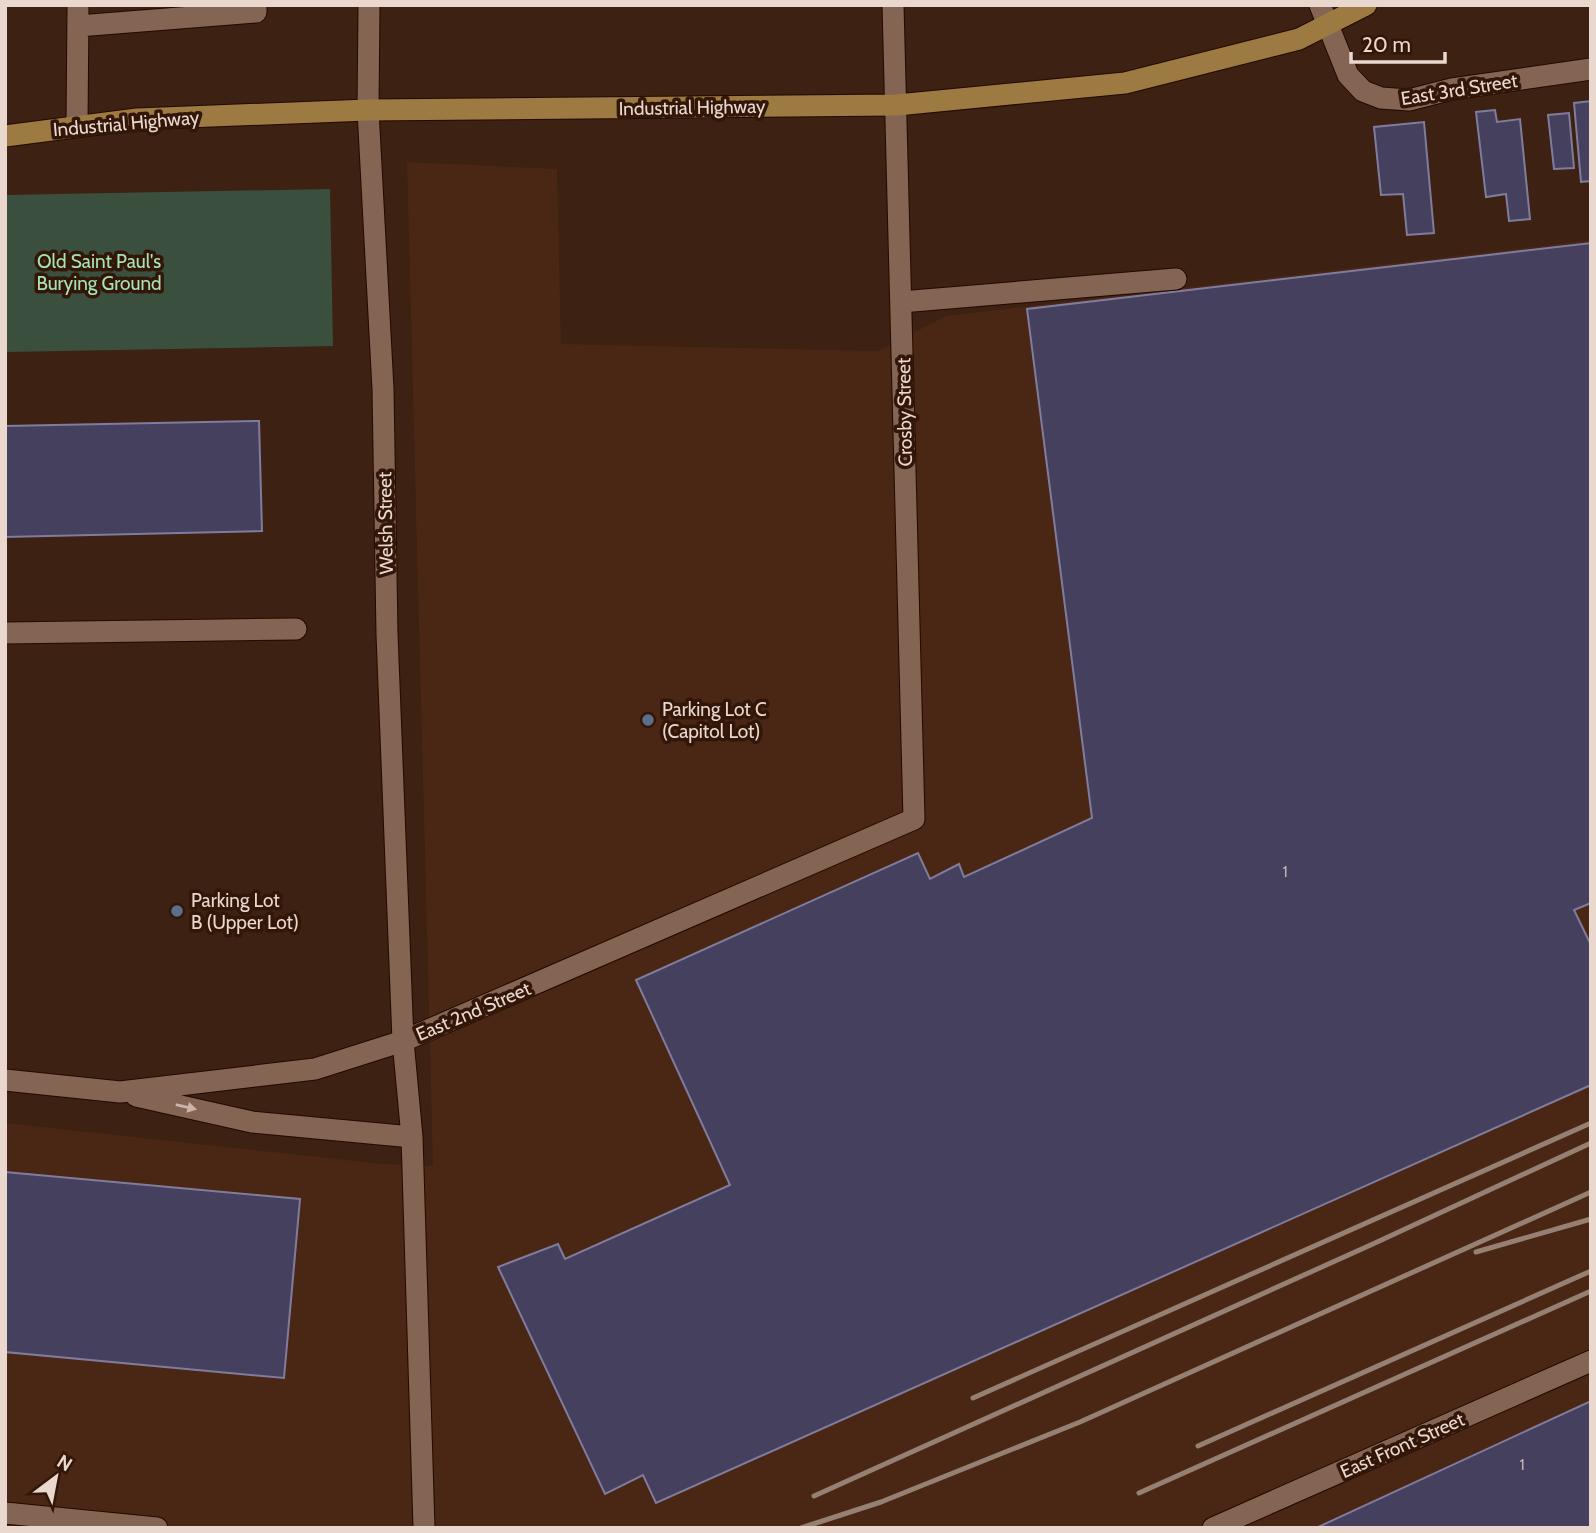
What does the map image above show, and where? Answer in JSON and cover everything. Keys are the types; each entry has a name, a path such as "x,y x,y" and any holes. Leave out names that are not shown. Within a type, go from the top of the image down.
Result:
{"main road":[{"name":"Industrial Highway","path":"5,136 137,119 368,110 897,105 1125,83 1299,39 1324,15 1366,5"}],"street":[{"path":"78,126 78,16 256,12 256,5"},
{"name":"Welsh Street","path":"369,5 368,110 383,389 387,634 403,1041 412,1137 424,1528"},
{"name":"Crosby Street","path":"893,5 914,819"},
{"name":"East 3rd Street","path":"1324,15 1348,75 1363,91 1381,98 1409,100 1452,89 1591,69"},
{"path":"901,302 1176,279"},
{"path":"5,633 296,629"},
{"name":"East 2nd Street","path":"5,1080 120,1092 315,1069 403,1041 914,819"},
{"path":"120,1092 252,1122 412,1137"},
{"name":"East Front Street","path":"1213,1528 1591,1362"},
{"path":"5,1513 157,1528"}],"shaded area":[{"path":"407,162 557,169 561,344 878,351 946,316 1591,240 1591,1528 5,1528 5,1123 383,1164 433,1166"}],"green space":[{"name":"Old Saint Paul's Burying Ground","path":"330,189 333,346 6,352 5,195"}],"building":[{"path":"1591,101 1591,181 1581,182 1574,103"},
{"path":"1495,110 1497,122 1520,119 1530,219 1509,221 1506,194 1486,197 1476,112"},
{"path":"1569,113 1574,168 1554,169 1548,115"},
{"path":"1424,122 1434,233 1407,235 1403,194 1381,195 1374,127"},
{"path":"1591,243 1591,903 1574,910 1591,945 1591,1085 656,1503 643,1475 605,1494 498,1267 558,1244 565,1259 730,1185 636,980 918,853 930,879 959,864 964,877 1092,818 1027,309"},
{"path":"259,421 262,531 5,537 5,426"},
{"path":"5,1172 300,1199 284,1378 5,1352"},
{"path":"1591,1401 1591,1528 1316,1528"}],"railway":[{"path":"973,1398 1591,1123"},
{"path":"814,1496 1591,1143"},
{"path":"801,1528 881,1502 1080,1422 1591,1192"},
{"path":"1476,1252 1591,1219"},
{"path":"1198,1446 1591,1271"},
{"path":"1139,1493 1591,1291"}],"place":[{"name":"Parking Lot C (Capitol Lot)","path":"648,720"},
{"name":"Parking Lot B (Upper Lot)","path":"177,911"}]}
